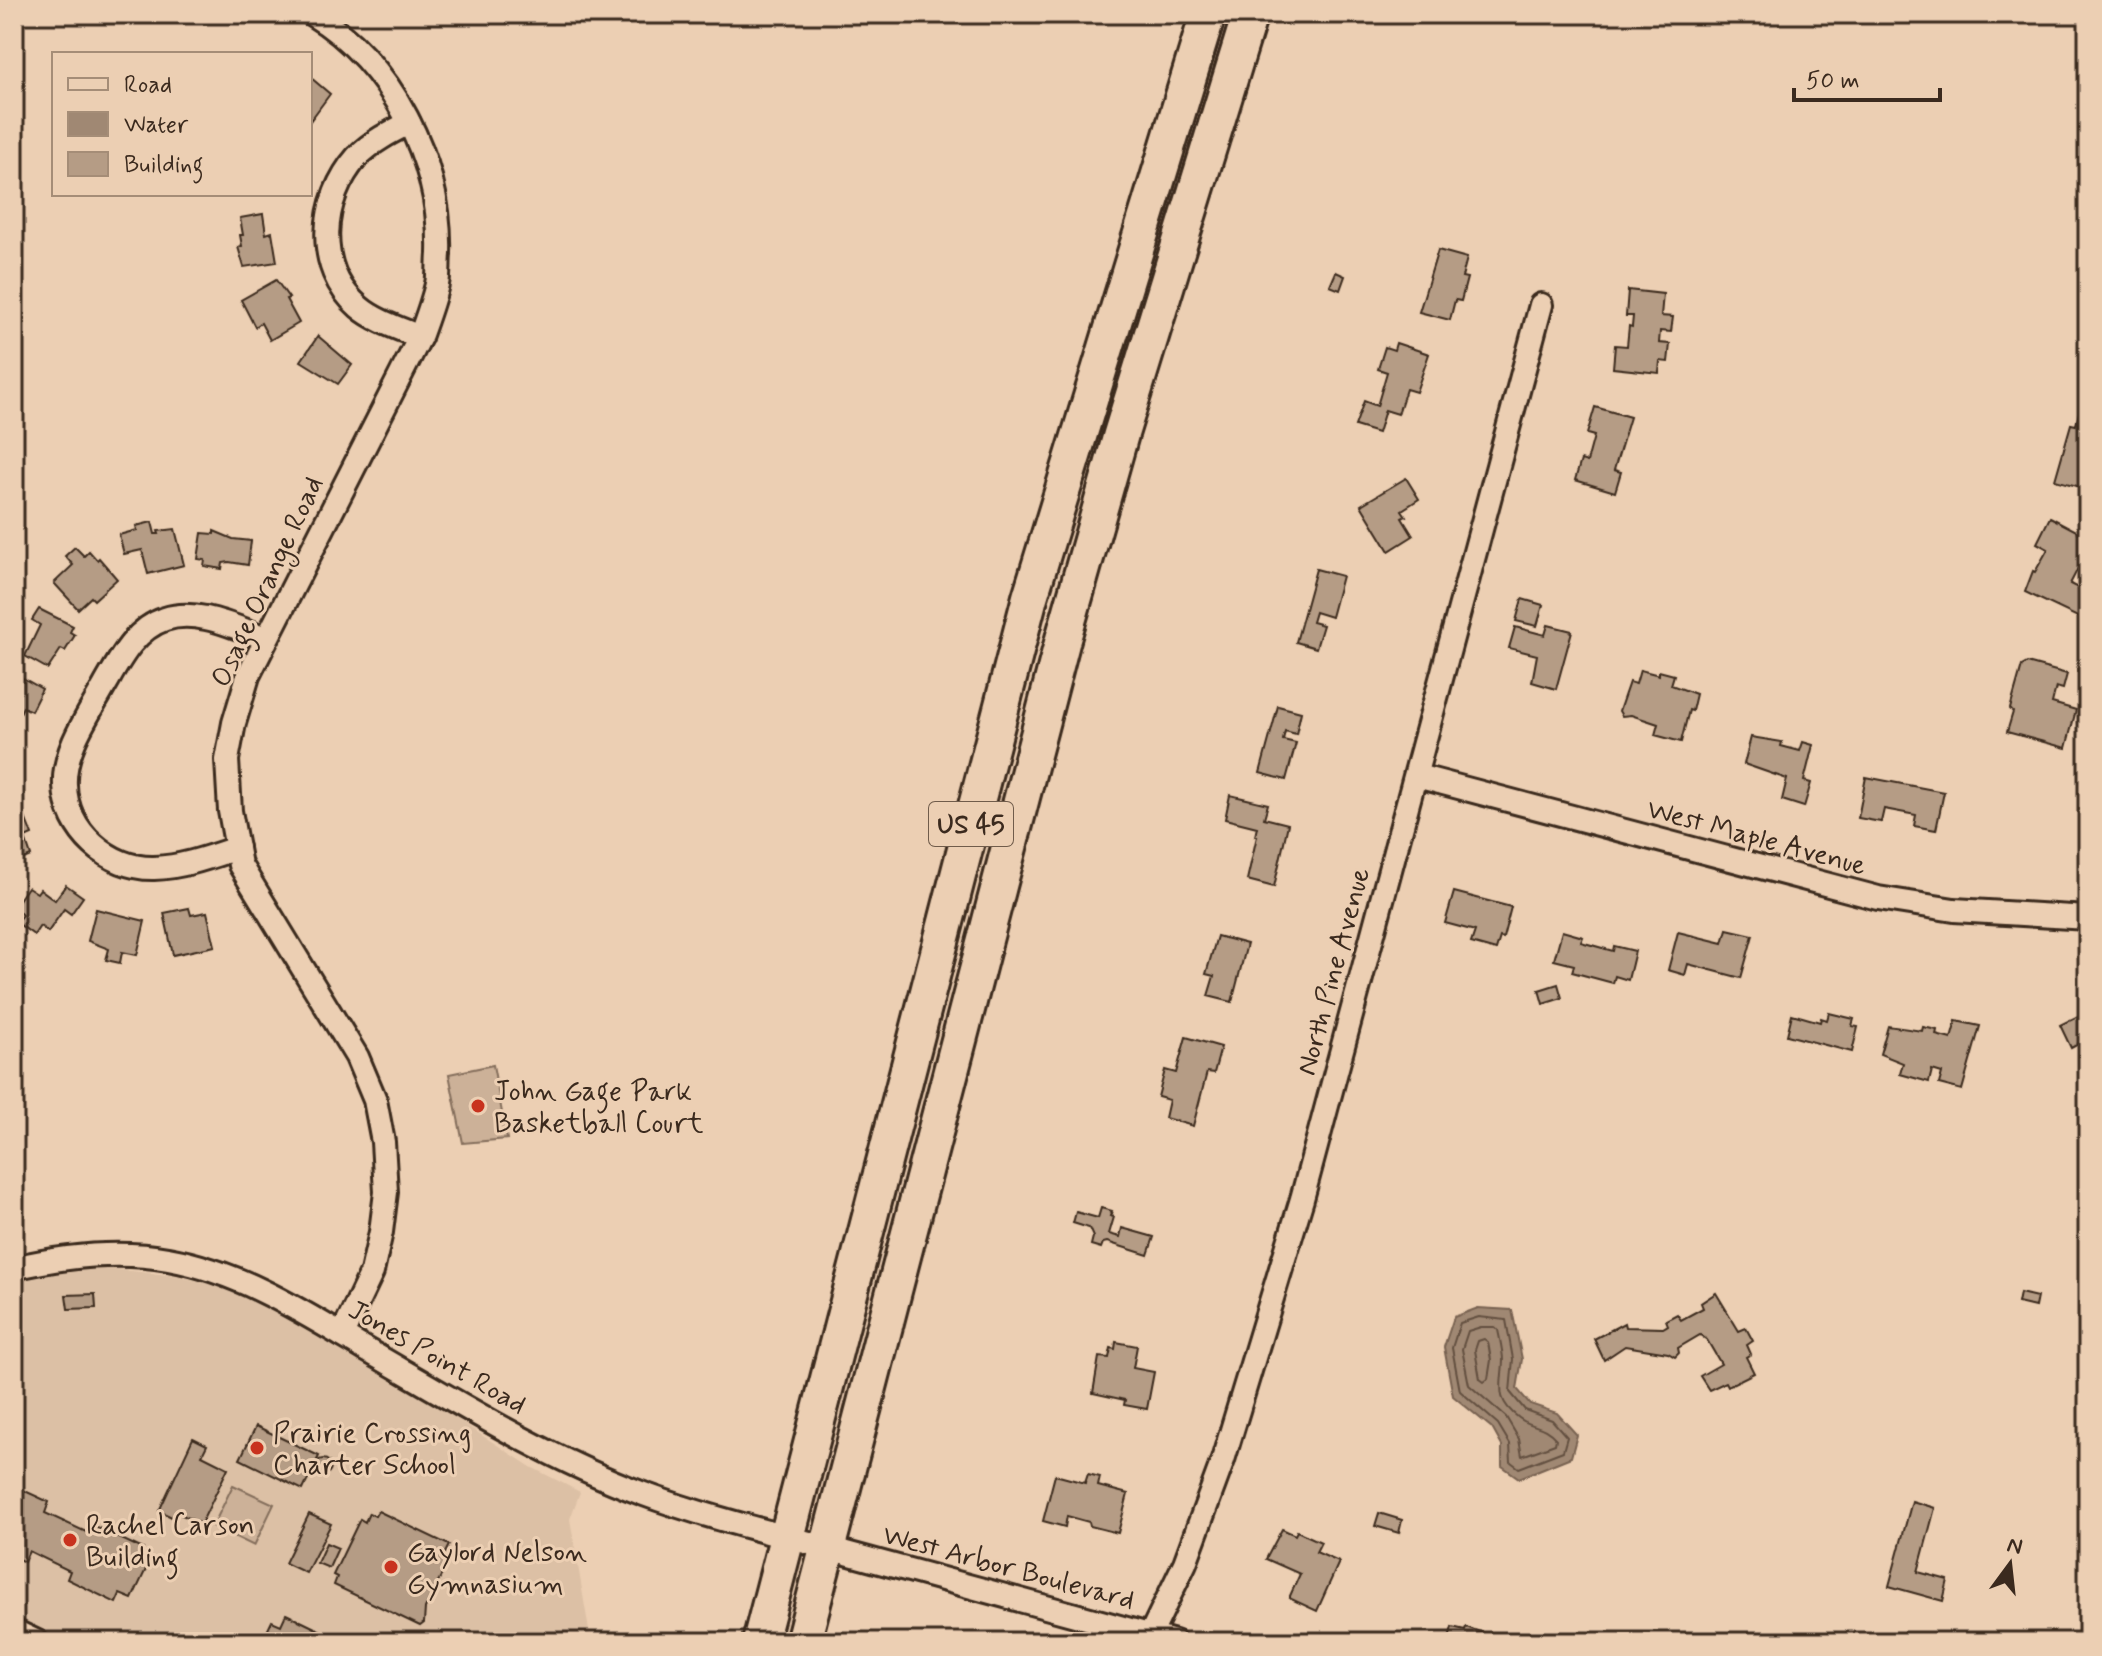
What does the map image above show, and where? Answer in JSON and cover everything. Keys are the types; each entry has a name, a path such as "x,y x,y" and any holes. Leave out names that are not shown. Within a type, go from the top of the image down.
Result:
{"main road":[{"name":"US 45","path":"760,1642 1030,597 1208,14"},
{"name":"US 45","path":"803,1642 1063,639 1121,434 1250,14"}],"street":[{"name":"Osage Orange Road","path":"312,14 357,50 385,81 409,123 426,163 437,201 437,282 420,337 248,676 227,760 230,811 240,865 357,1057 375,1100 383,1142 386,1192 381,1232 372,1272 342,1335"},
{"path":"409,123 359,154 344,174 332,202 326,240 331,267 342,289 361,309 420,337"},
{"name":"North Pine Avenue","path":"1149,1639 1185,1563 1223,1460 1302,1199 1541,305"},
{"path":"237,848 193,863 152,868 124,863 101,851 82,834 70,812 64,785 71,749 89,713 125,649 146,629 165,619 186,616 214,621 266,638"},
{"name":"West Maple Avenue","path":"1417,776 1878,898 1954,910 2088,918"},
{"name":"Jones Point Road","path":"14,1268 52,1259 102,1254 167,1259 217,1272 291,1304 521,1439 599,1476 644,1494 828,1548"},
{"name":"West Arbor Boulevard","path":"828,1548 1149,1639 1175,1642"},
{"path":"14,1631 37,1642"}],"shaded area":[{"name":"John Gage Park Basketball Court","path":"493,1065 507,1139 463,1143 449,1074"},
{"name":"Prairie Crossing Charter School","path":"85,1266 178,1276 222,1287 255,1301 417,1393 531,1467 580,1492 570,1519 591,1642 64,1642 14,1619 14,1280"},
{"path":"233,1485 274,1504 254,1546 213,1526"}],"water":[{"path":"1478,1308 1512,1310 1522,1359 1517,1389 1530,1404 1557,1413 1577,1435 1571,1457 1519,1478 1502,1466 1502,1446 1492,1428 1453,1396 1444,1347 1454,1317"}],"building":[{"path":"312,79 330,94 312,118"},
{"path":"263,214 266,234 272,232 277,262 244,267 238,247 242,246 240,235 243,235 240,218"},
{"path":"1438,250 1467,258 1462,277 1467,278 1461,301 1455,300 1450,320 1419,312"},
{"path":"1336,272 1345,276 1340,290 1330,286"},
{"path":"276,280 289,298 286,299 299,323 270,340 261,323 255,327 241,300"},
{"path":"1628,290 1663,294 1661,316 1673,317 1671,332 1660,331 1659,343 1670,344 1668,362 1660,361 1659,373 1613,368 1615,345 1627,346 1629,326 1632,327 1633,316 1626,316"},
{"path":"318,336 352,365 338,384 301,361"},
{"path":"1396,343 1429,354 1416,392 1406,389 1398,414 1385,410 1378,433 1355,426 1364,401 1377,406 1387,372 1378,369 1385,347 1394,350"},
{"path":"1595,407 1630,417 1614,470 1621,472 1615,492 1575,480 1581,460 1587,462 1594,436 1587,434"},
{"path":"2080,409 2088,411 2088,489 2055,480 2071,424 2076,425"},
{"path":"1406,478 1419,499 1402,510 1406,516 1402,518 1413,536 1389,551 1361,505"},
{"path":"2050,517 2088,537 2088,549 2070,584 2088,593 2088,622 2025,592 2033,571 2048,549 2037,543"},
{"path":"152,522 155,534 175,529 184,565 148,574 142,550 124,554 119,535"},
{"path":"214,531 233,539 251,541 248,565 229,562 223,563 222,569 204,566 205,560 198,559 202,533 214,534"},
{"path":"75,547 84,556 89,551 97,560 99,558 117,579 94,600 91,597 78,609 54,583 73,565 65,556"},
{"path":"1316,569 1342,576 1331,617 1315,612 1312,622 1323,625 1316,648 1296,642"},
{"path":"1522,599 1543,605 1537,626 1516,621"},
{"path":"39,609 73,626 70,632 75,635 48,669 25,656 40,625 32,620"},
{"path":"1548,625 1572,631 1556,689 1532,682 1537,655 1509,648 1515,627 1545,635"},
{"path":"2027,663 2067,674 2063,689 2056,687 2052,703 2076,710 2066,748 2007,732 2022,666"},
{"path":"1640,670 1674,675 1671,685 1696,694 1681,742 1655,735 1658,724 1631,715 1622,716 1619,711 1629,682 1636,684"},
{"path":"14,673 42,689 31,711 23,707 15,723"},
{"path":"1278,706 1301,712 1296,734 1285,731 1283,740 1296,743 1286,780 1260,773"},
{"path":"1751,737 1782,742 1781,746 1800,751 1803,742 1813,745 1804,781 1811,783 1804,807 1782,800 1787,779 1744,764"},
{"path":"1866,777 1944,792 1936,830 1914,826 1916,815 1884,809 1881,822 1858,818"},
{"path":"1230,795 1268,804 1264,818 1288,824 1274,887 1247,880 1257,827 1225,819"},
{"path":"21,807 32,835 25,838 31,856 14,863 14,810"},
{"path":"66,885 83,897 71,914 64,909 48,932 40,926 34,935 16,922 22,915 14,907 28,887 37,893 40,889 55,900"},
{"path":"1454,892 1511,907 1503,938 1500,937 1496,950 1471,943 1475,931 1445,923"},
{"path":"189,908 191,915 207,912 215,946 173,955 164,913"},
{"path":"96,909 145,921 137,955 122,952 120,963 106,960 109,949 88,941"},
{"path":"1727,929 1753,935 1741,978 1688,964 1685,975 1668,970 1678,932 1723,943"},
{"path":"1562,931 1583,937 1581,942 1613,951 1614,946 1635,951 1628,980 1615,976 1613,983 1572,972 1574,965 1554,960"},
{"path":"1217,936 1247,944 1232,1002 1208,996 1214,976 1206,974"},
{"path":"1558,984 1562,998 1543,1004 1539,990"},
{"path":"2088,1011 2088,1055 2082,1042 2071,1048 2060,1025"},
{"path":"1829,1013 1854,1019 1852,1026 1858,1027 1852,1052 1787,1035 1792,1014 1820,1022 1821,1018 1827,1020"},
{"path":"1956,1021 1980,1026 1962,1090 1939,1084 1942,1073 1932,1070 1929,1082 1900,1074 1903,1063 1880,1054 1888,1026 1922,1031 1923,1027 1937,1030 1936,1035 1951,1039"},
{"path":"1186,1037 1221,1047 1214,1073 1207,1072 1193,1126 1165,1118 1169,1100 1158,1097 1165,1070 1176,1073"},
{"path":"1101,1208 1112,1211 1110,1216 1114,1217 1109,1234 1120,1237 1122,1228 1154,1237 1148,1255 1107,1242 1101,1248 1091,1245 1093,1237 1089,1228 1073,1223 1076,1212 1098,1218"},
{"path":"1716,1293 1739,1331 1746,1328 1753,1341 1747,1345 1751,1354 1746,1357 1754,1373 1728,1386 1726,1382 1709,1390 1700,1376 1721,1364 1707,1340 1700,1335 1678,1348 1679,1353 1675,1357 1668,1353 1625,1346 1604,1360 1594,1339 1624,1323 1625,1327 1663,1328 1668,1325 1666,1320 1677,1314 1681,1320 1703,1308 1701,1303"},
{"path":"2020,1293 2037,1297 2035,1307 2018,1303"},
{"path":"95,1294 96,1308 68,1309 66,1295"},
{"path":"1116,1342 1137,1346 1133,1368 1154,1372 1147,1409 1124,1405 1125,1400 1093,1393 1099,1357 1109,1358"},
{"path":"256,1426 319,1456 303,1490 240,1459"},
{"path":"193,1438 207,1445 202,1455 228,1468 201,1524 176,1512 174,1518 159,1511"},
{"path":"323,1459 329,1461 329,1473 323,1475 317,1473 315,1467 317,1461"},
{"path":"1088,1474 1100,1477 1098,1486 1128,1494 1118,1533 1067,1516 1065,1527 1043,1521 1055,1475 1085,1483"},
{"name":"Rachel Carson Building","path":"14,1486 49,1502 45,1513 86,1532 90,1524 143,1549 138,1559 148,1565 132,1599 120,1594 116,1603 67,1579 70,1571 29,1551 24,1562 14,1557"},
{"path":"1912,1501 1935,1508 1918,1572 1948,1580 1943,1601 1889,1586"},
{"name":"Gaylord Nelson Gymnasium","path":"378,1511 449,1545 443,1557 449,1560 425,1608 424,1623 420,1626 334,1585 337,1577 333,1575 360,1519 365,1522 369,1513 375,1516"},
{"path":"1379,1513 1402,1520 1399,1533 1375,1526"},
{"path":"309,1514 331,1524 306,1573 285,1563"},
{"path":"1282,1529 1295,1535 1297,1531 1321,1542 1316,1552 1339,1562 1317,1611 1289,1598 1300,1574 1266,1559"},
{"path":"326,1543 338,1548 329,1568 317,1563"},
{"path":"286,1614 344,1642 262,1642 272,1621 281,1625"},
{"path":"1452,1627 1465,1630 1466,1627 1509,1642 1448,1642"},
{"path":"1556,1631 1584,1638 1583,1642 1528,1642 1530,1633 1553,1639"}],"place":[{"name":"John Gage Park Basketball Court","path":"478,1106"},
{"name":"Prairie Crossing Charter School","path":"257,1448"},
{"name":"Rachel Carson Building","path":"70,1540"},
{"name":"Gaylord Nelson Gymnasium","path":"391,1567"}]}
